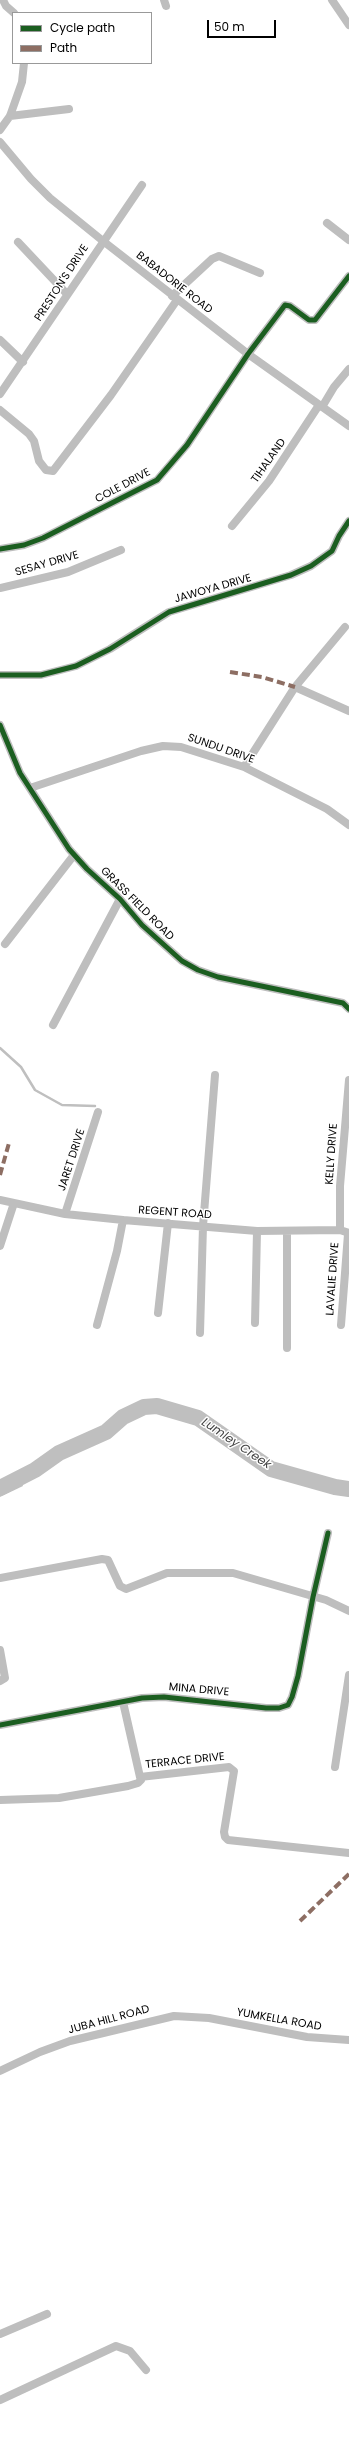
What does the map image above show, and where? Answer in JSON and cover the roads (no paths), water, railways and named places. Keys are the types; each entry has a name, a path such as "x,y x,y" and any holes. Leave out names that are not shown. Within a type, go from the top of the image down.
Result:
{"street":[{"path":"3,0 6,6 13,12"},
{"path":"332,0 349,25"},
{"path":"0,130 10,116 22,82 24,64"},
{"path":"10,116 69,109"},
{"name":"BABADORIE ROAD","path":"0,142 31,179 50,198 174,298 248,354 349,426"},
{"name":"PRESTON'S DRIVE","path":"0,394 23,362 66,293 142,185"},
{"path":"326,223 349,240"},
{"path":"18,242 66,293"},
{"path":"0,410 29,434 34,440 39,461 46,470 53,471 111,395 174,298 212,259 218,256 260,273"},
{"name":"COLE DRIVE","path":"0,549 24,545 43,538 157,480 187,444 248,354 285,306 290,306 309,320 315,320 349,276"},
{"path":"0,340 23,362"},
{"name":"TIHALAND","path":"232,526 266,486 334,387 349,370"},
{"name":"JAWOYA DRIVE","path":"0,675 41,675 76,666 110,650 169,612 291,575 311,566 332,551 339,536 349,521"},
{"name":"SESAY DRIVE","path":"0,588 68,572 121,550"},
{"path":"244,767 295,687 345,627"},
{"path":"295,687 349,711"},
{"name":"GRASS FIELD ROAD","path":"0,725 20,774 74,855 120,899 161,943 198,970 218,977 343,1003 349,1009"},
{"name":"SUNDU DRIVE","path":"30,788 132,753 163,746 190,749 244,767 327,809 349,825"},
{"path":"5,944 74,855"},
{"path":"53,1025 120,899"},
{"path":"200,1333 203,1226 215,1076"},
{"name":"KELLY DRIVE","path":"346,1233 340,1186 349,1080"},
{"name":"JARET DRIVE","path":"65,1214 98,1112"},
{"name":"REGENT ROAD","path":"0,1200 65,1214 123,1220 287,1233 346,1233"},
{"path":"0,1246 14,1203"},
{"path":"97,1325 117,1251 123,1220"},
{"path":"158,1313 168,1223"},
{"path":"255,1323 257,1231"},
{"path":"287,1233 287,1348"},
{"name":"LAVALIE DRIVE","path":"341,1325 346,1233"},
{"path":"313,1597 328,1533"},
{"path":"0,1578 102,1559 108,1560 120,1586 126,1589 167,1573 233,1573 313,1597 349,1611"},
{"name":"MINA DRIVE","path":"0,1725 123,1702 164,1697 266,1708 279,1708 288,1705 298,1676 313,1597"},
{"path":"0,1650 5,1678 0,1681"},
{"path":"334,1767 349,1676"},
{"name":"TERRACE DRIVE","path":"123,1702 140,1777 229,1767 234,1771 235,1776 224,1832 224,1837 228,1840 349,1853"},
{"path":"0,1800 59,1798 128,1786 138,1783 141,1780 140,1777"},
{"name":"JUBA HILL ROAD","path":"0,2071 40,2052 70,2041 155,2019 187,2015 230,2022"},
{"name":"YUMKELLA ROAD","path":"230,2022 307,2038 349,2040"},
{"path":"0,2334 46,2314"},
{"path":"0,2400 116,2346 130,2350 146,2370"}],"waterway":[{"path":"0,1048 21,1067 35,1090 62,1105 95,1106"},
{"name":"Lumley Creek","path":"0,1488 35,1470 59,1453 106,1432 123,1417 144,1407 157,1406 198,1418 271,1469 335,1487 349,1489"}]}
